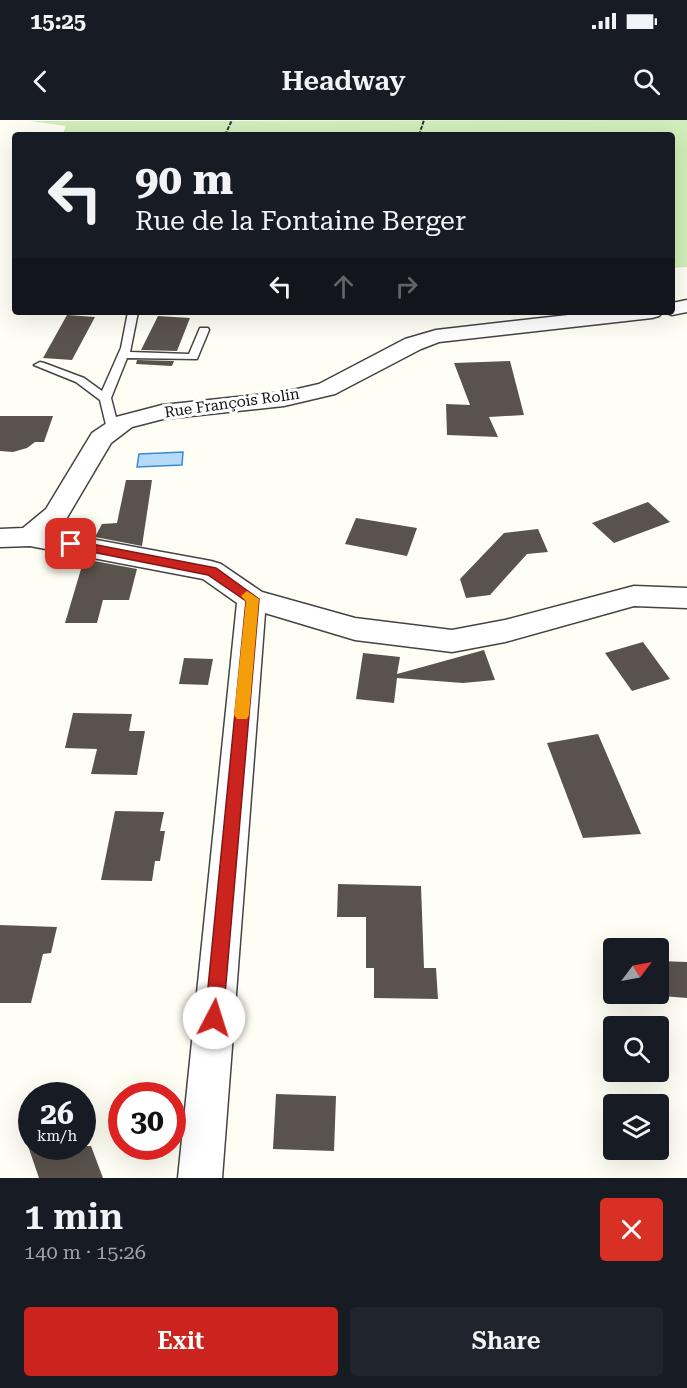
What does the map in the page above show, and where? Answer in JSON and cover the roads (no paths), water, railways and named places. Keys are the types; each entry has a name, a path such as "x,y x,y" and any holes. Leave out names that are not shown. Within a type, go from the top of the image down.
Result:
{"street":[{"name":"Rue François Rolin","path":"8,539 56,515 101,438 124,422 162,412 284,399 327,388 412,344 436,336 625,315"},
{"path":"8,539 211,571 252,599 355,629 452,641 506,632 634,596 687,598"},
{"path":"200,1178 252,599"}],"lane":[{"path":"113,429 105,398 131,328 133,315"},
{"path":"122,355 193,357 204,330"},
{"path":"40,365 80,380 105,398"}],"water":[{"path":"183,452 182,465 137,467 139,454"}]}
